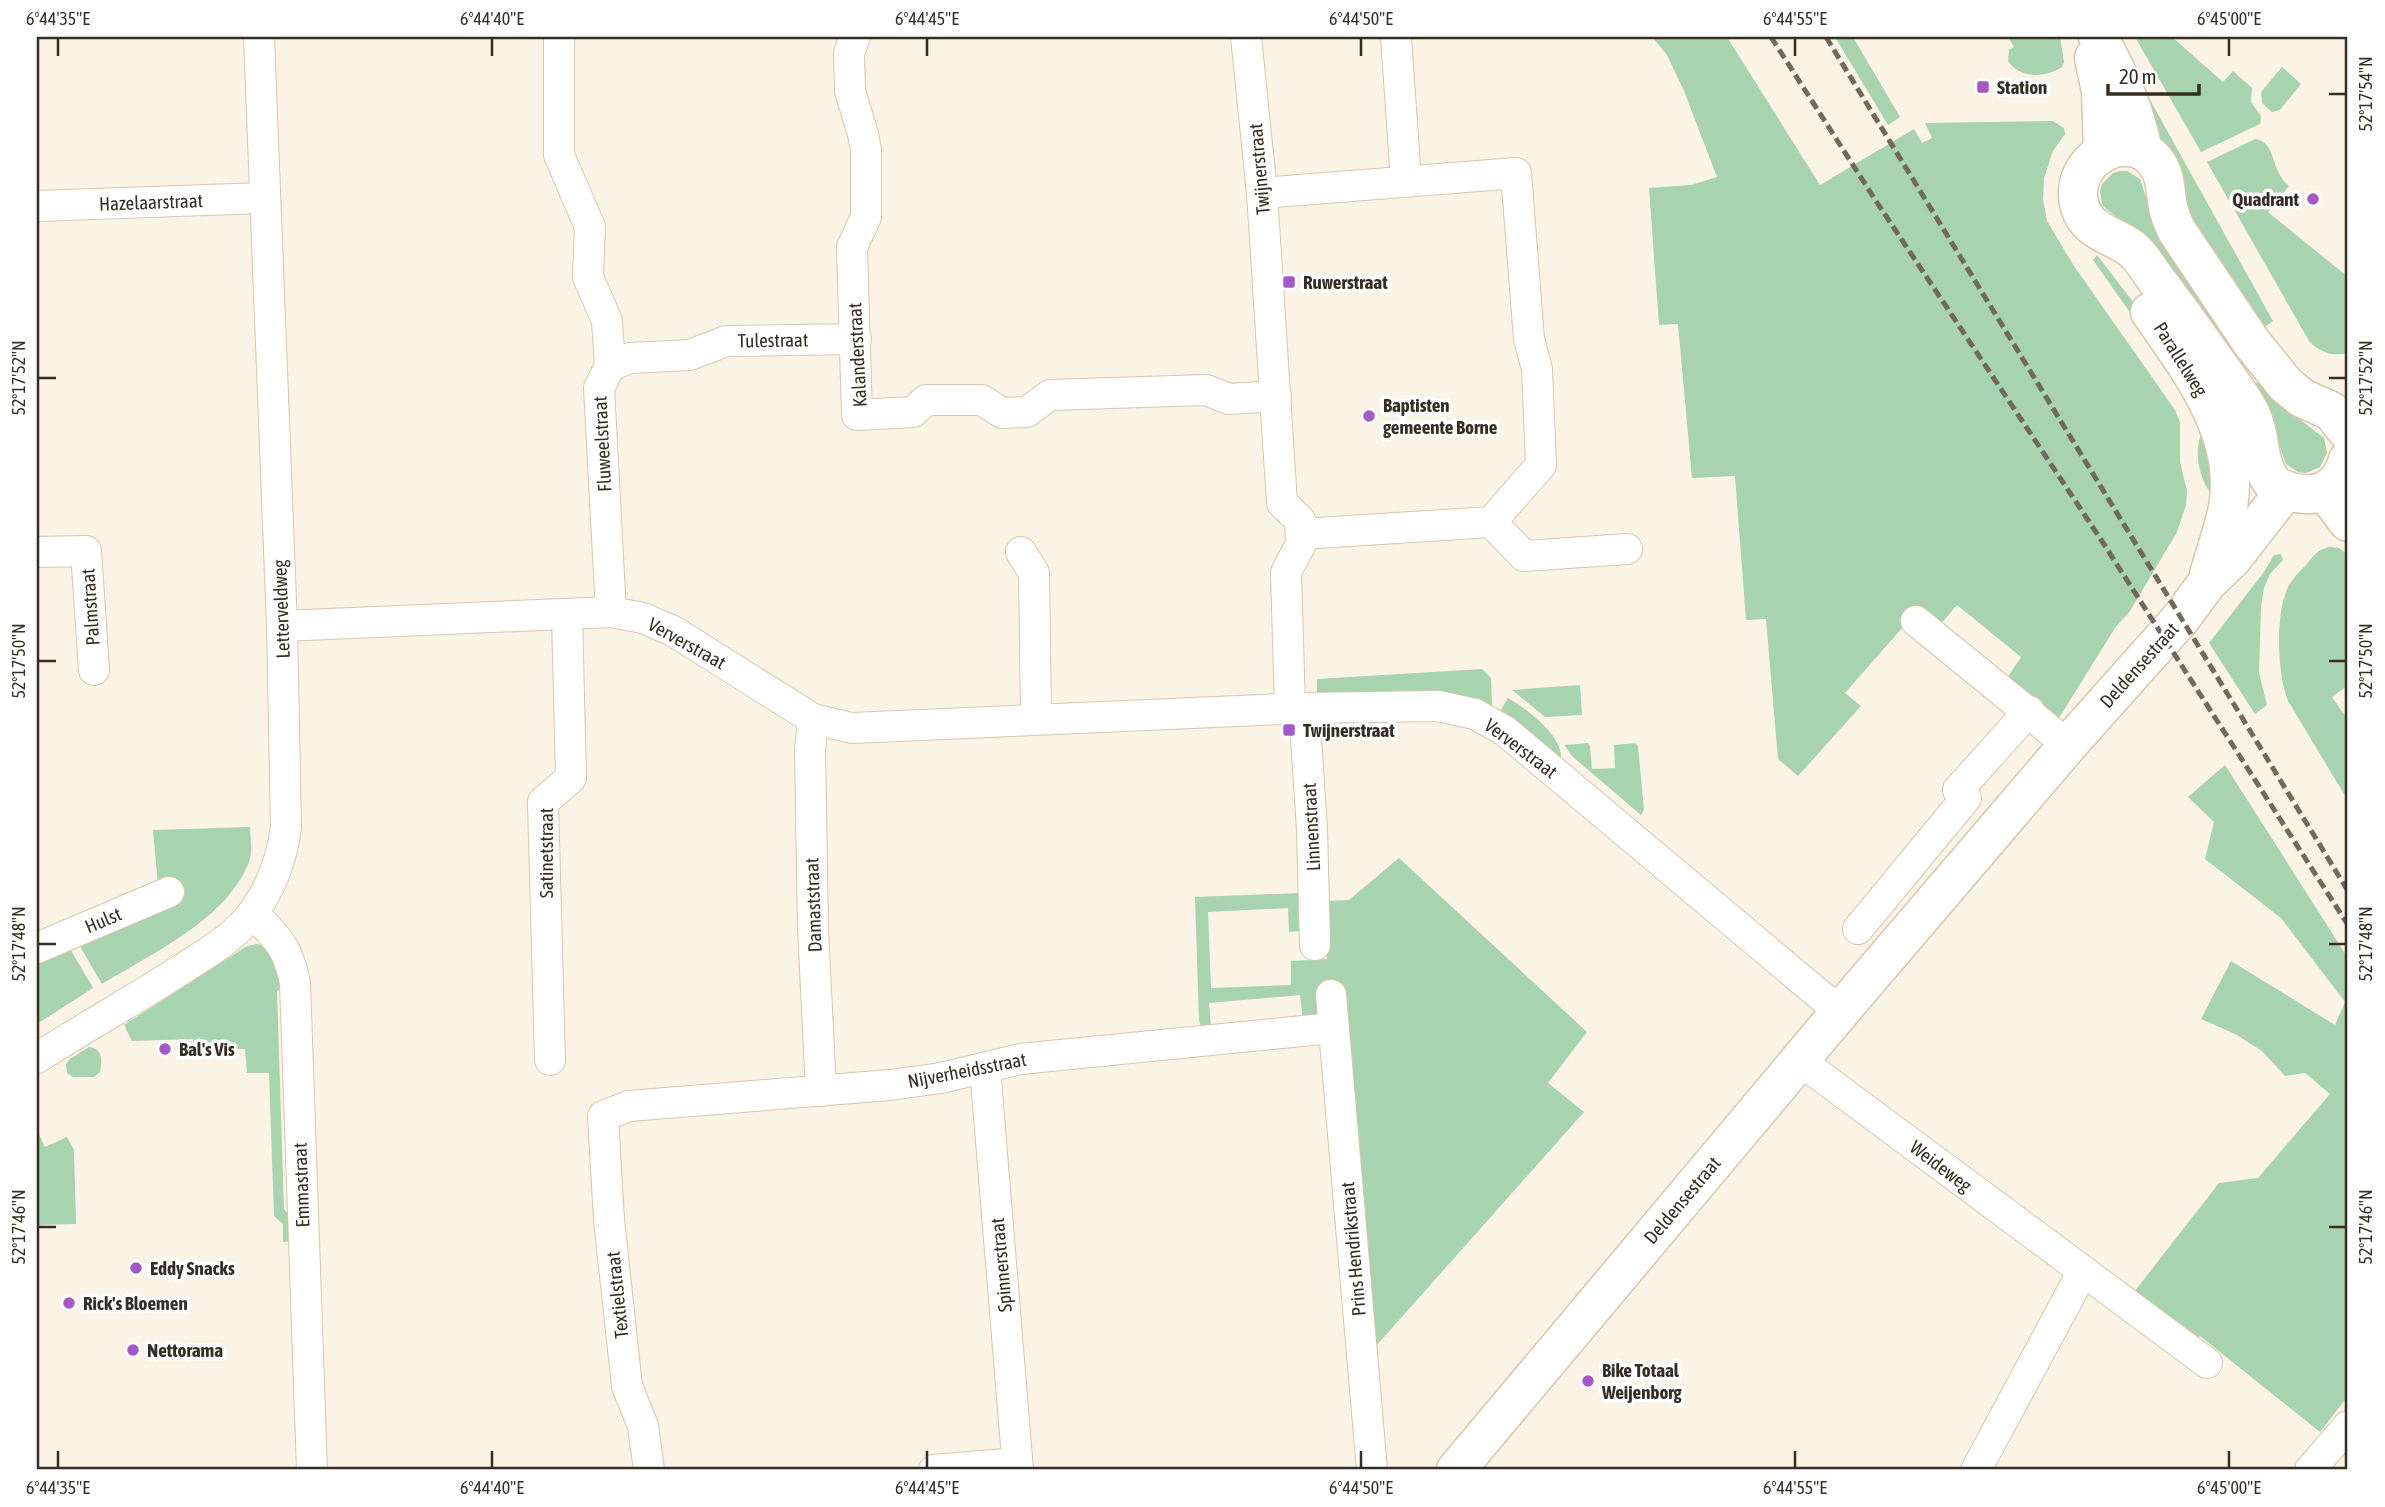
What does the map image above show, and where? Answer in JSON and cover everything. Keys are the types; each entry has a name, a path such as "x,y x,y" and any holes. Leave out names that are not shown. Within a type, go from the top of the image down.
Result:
{"street":[{"name":"Letterveldweg","path":"37,1058 220,945 253,913 272,882 281,859 286,827 282,626 259,37"},
{"name":"Fluweelstraat","path":"559,37 559,155 590,227 588,277 607,321 610,366 599,388 611,612"},
{"name":"Kalanderstraat","path":"855,37 849,53 850,91 866,150 866,217 852,247 857,415 913,412 926,400 982,400 1002,413 1027,412 1050,395 1206,390 1229,399 1276,396"},
{"name":"Twijnerstraat","path":"1246,37 1262,193 1282,503 1300,520 1301,534"},
{"path":"1396,37 1406,181"},
{"path":"2086,37 2100,76 2103,153 2120,148 2143,151 2153,159 2162,170 2170,216 2176,231 2252,343 2286,385 2302,398 2333,395 2339,419 2348,432"},
{"path":"2098,37 2126,92 2143,151"},
{"name":"Parallelweg","path":"2103,153 2083,169 2078,182 2081,210 2172,343 2213,410 2223,435 2230,477 2228,506"},
{"path":"1262,193 1516,173 1529,339 1537,369 1541,465 1491,522 1301,534 1301,544 1286,572 1297,708"},
{"name":"Hazelaarstraat","path":"37,206 265,198"},
{"path":"2091,228 2133,249 2194,328 2252,416 2262,465 2275,486 2303,494 2342,475 2348,522"},
{"name":"Tulestraat","path":"610,366 629,358 690,355 726,341 856,339"},
{"name":"Deldensestraat","path":"1456,1470 1999,825 2182,617 2207,583 2232,559 2285,491"},
{"name":"Deldensestraat","path":"2207,583 2228,506"},
{"path":"1491,522 1524,556 1627,549"},
{"name":"Palmstraat","path":"37,552 86,551 94,670"},
{"path":"1021,552 1034,573 1036,719"},
{"name":"Ververstraat","path":"282,626 611,612 643,618 673,631 813,719 852,728 1297,708 1438,706 1475,714 1505,731 1840,1012"},
{"name":"Satinetstraat","path":"550,1060 543,802 571,778 567,615"},
{"path":"1916,621 2068,744"},
{"name":"Linnenstraat","path":"1297,708 1312,829 1315,945"},
{"path":"1999,825 1958,790 2029,711"},
{"name":"Damaststraat","path":"813,719 810,750 813,929 821,1091"},
{"path":"1858,929 1966,797"},
{"name":"Hulst","path":"37,948 169,892"},
{"path":"1878,904 1909,931"},
{"name":"Emmastraat","path":"253,913 283,945 291,962 295,983 312,1470"},
{"name":"Prins Hendrikstraat","path":"1331,995 1373,1470"},
{"name":"Nijverheidsstraat","path":"603,1116 629,1107 941,1078 1020,1059 1333,1028"},
{"name":"Weideweg","path":"1799,1060 2207,1363"},
{"name":"Spinnerstraat","path":"985,1068 1017,1466"},
{"name":"Textielstraat","path":"603,1116 609,1220 627,1386 643,1426 649,1470"},
{"path":"1976,1470 2083,1271"},
{"path":"2319,1460 2348,1426"},
{"path":"934,1470 1017,1466"}],"green space":[{"path":"1652,37 1727,37 1820,185 1914,129 1922,143 1932,138 1925,123 2053,121 2064,128 2065,134 2053,151 2044,178 2043,200 2047,221 2074,266 2175,410 2180,422 2180,462 2187,491 2186,505 2177,532 2130,611 2115,628 2054,726 2012,690 2009,675 2021,657 1957,605 1938,627 1917,611 1845,693 1861,706 1798,776 1778,759 1766,619 1746,620 1735,476 1692,478 1678,324 1659,325 1649,188 1691,185 1717,177 1684,91 1667,55"},
{"path":"1835,37 1853,37 1900,117 1888,125"},
{"path":"2008,37 2060,37 2064,62 2062,67 2041,75 2019,71 2008,61 2009,50 2014,47"},
{"path":"2135,37 2172,37 2223,82 2233,71 2252,88 2251,102 2261,116 2260,124 2201,152"},
{"path":"2282,67 2301,84 2280,110 2272,112 2262,103 2261,92"},
{"path":"2145,91 2273,321 2256,333 2190,236"},
{"path":"2255,139 2267,145 2278,172 2289,186 2268,212 2348,277 2348,353 2327,353 2309,341 2207,162"},
{"path":"2127,171 2140,179 2150,210 2242,342 2223,356 2130,227 2102,204 2102,184 2113,173"},
{"path":"2097,255 2143,315 2168,366 2093,260"},
{"path":"2266,376 2298,418 2324,438 2327,453 2320,467 2306,473 2298,472 2286,464 2275,434 2247,390"},
{"path":"2208,422 2212,495 2203,478 2198,459 2199,439"},
{"path":"2330,547 2339,548 2348,555 2348,685 2332,697 2348,720 2347,799 2288,701 2280,660 2279,628 2288,587 2316,554"},
{"path":"2281,554 2283,560 2270,574 2261,606 2259,673 2267,705 2255,714 2209,643 2274,555"},
{"path":"1482,669 1491,678 1492,706 1474,699 1438,692 1343,693 1338,698 1325,698 1317,693 1317,679"},
{"path":"1580,685 1582,715 1545,717 1512,690"},
{"path":"1508,698 1534,716 1551,733 1557,742 1561,761 1501,710"},
{"path":"1588,743 1592,769 1615,768 1614,745 1635,743 1638,746 1644,810 1641,815 1573,757 1564,745"},
{"path":"2225,765 2348,958 2348,1402 2345,1400 2320,1432 2200,1336 2189,1346 2127,1301 2219,1183 2258,1178 2330,1094 2305,1073 2285,1076 2262,1051 2235,1034 2201,1019 2231,961 2335,1025 2345,1002 2281,918 2205,859 2214,822 2188,797"},
{"path":"250,827 250,859 240,880 225,899 187,932 102,984 78,943 158,885 153,830"},
{"path":"1399,858 1587,1032 1548,1083 1584,1112 1376,1346 1339,991 1320,1014 1303,1019 1300,995 1209,1003 1211,1027 1202,1028 1199,1021 1195,897 1302,893 1303,925 1299,931 1289,932 1288,908 1208,912 1211,988 1291,985 1291,961 1327,959 1325,901 1349,900"},
{"path":"257,944 275,952 282,988 277,991 284,1209 294,1220 294,1241 283,1242 283,1224 274,1216 269,1073 247,1073 245,1049 199,1050 198,1053 193,1053 193,1039 132,1041 124,1025 247,946"},
{"path":"69,947 93,988 37,1024 37,961"},
{"path":"89,1047 99,1053 100,1072 94,1077 73,1077 67,1073 66,1064 70,1059"},
{"path":"37,1130 45,1147 67,1137 74,1150 76,1224 37,1225"}],"railway":[{"path":"1771,37 1876,201 2098,535 2348,925"},
{"path":"1826,37 2348,891"}],"place":[{"name":"Station","path":"1983,87"},
{"name":"Quadrant","path":"2313,199"},
{"name":"Ruwerstraat","path":"1289,282"},
{"name":"Baptisten gemeente Borne","path":"1369,416"},
{"name":"Twijnerstraat","path":"1289,730"},
{"name":"Bal's Vis","path":"165,1049"},
{"name":"Eddy Snacks","path":"136,1268"},
{"name":"Rick's Bloemen","path":"69,1303"},
{"name":"Nettorama","path":"133,1350"},
{"name":"Bike Totaal Weijenborg","path":"1588,1381"}]}
